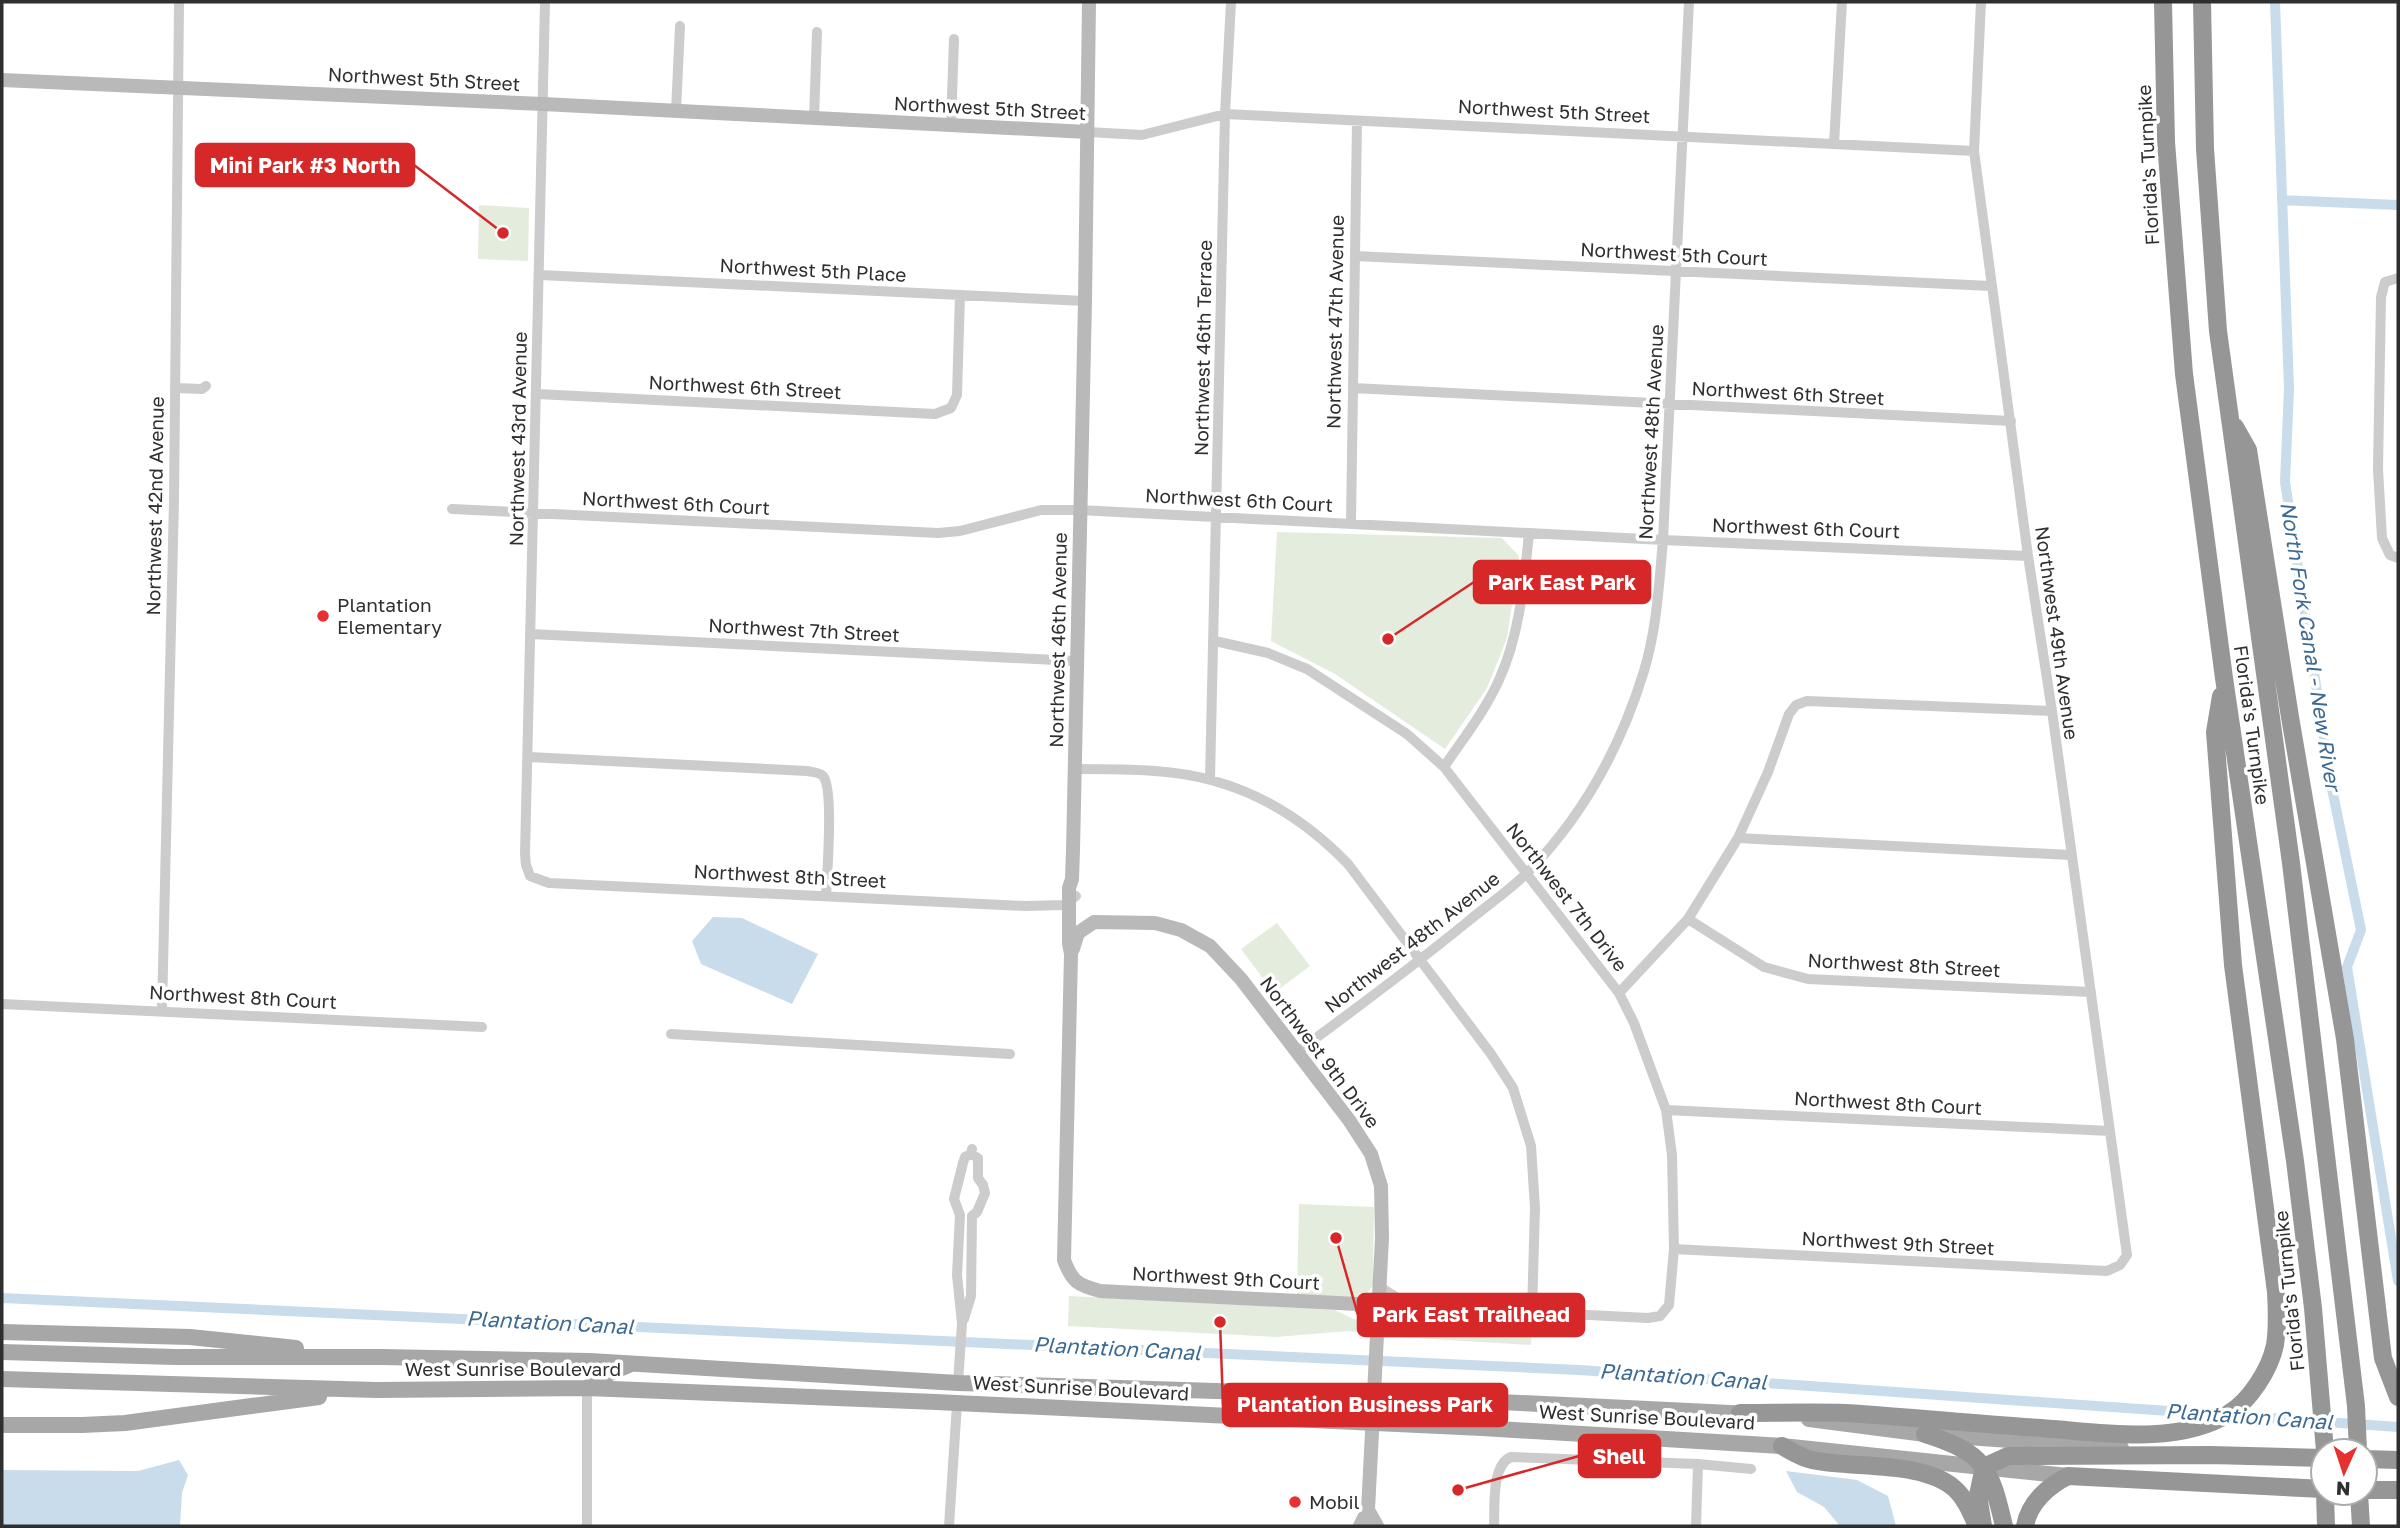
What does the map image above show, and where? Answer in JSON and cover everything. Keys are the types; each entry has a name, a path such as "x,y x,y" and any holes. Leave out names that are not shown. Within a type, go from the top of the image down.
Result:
{"highway":[{"name":"Florida's Turnpike","path":"2163,2 2166,142 2183,361 2224,678 2295,1161 2313,1308 2323,1437"},
{"name":"Florida's Turnpike","path":"2202,2 2205,149 2218,331 2291,863 2359,1437"},
{"path":"2230,418 2248,450 2345,1039 2382,1358 2396,1393"},
{"path":"1740,1413 1845,1413 2117,1433 2164,1433 2206,1425 2230,1413 2247,1397 2261,1376 2274,1348 2277,1324 2276,1292 2243,1043 2222,838 2215,732 2224,678"},
{"path":"1925,1434 1968,1451 1983,1467 1995,1490 2004,1526"},
{"path":"1782,1446 1810,1460 1913,1471 1941,1479 1955,1489 1978,1526"},
{"name":"West Sunrise Boulevard","path":"2210,1455 2295,1457 2309,1454"},
{"path":"1983,1467 2008,1457 2210,1455"},
{"path":"1983,1467 1978,1495 1983,1526"},
{"path":"2025,1526 2032,1507 2041,1496 2056,1482 2068,1476"},
{"name":"West Sunrise Boulevard","path":"2068,1476 2309,1490"},
{"path":"2325,1507 2326,1526"},
{"path":"2360,1507 2361,1526"}],"main road":[{"path":"2,1332 190,1337 382,1357"},
{"name":"West Sunrise Boulevard","path":"2,1352 175,1357 382,1357 631,1364 958,1383 1375,1396 1740,1413 1925,1434 2210,1455"},
{"path":"587,1388 608,1374 631,1364"},
{"name":"West Sunrise Boulevard","path":"2,1379 377,1390 587,1388 936,1402 1782,1446 2068,1476"},
{"path":"936,1402 953,1394 958,1383"},
{"path":"957,1404 962,1398 988,1384"},
{"path":"2,1424 125,1423 220,1408 377,1390"}],"street":[{"name":"Northwest 42nd Avenue","path":"162,1010 174,500 179,2"},
{"name":"Northwest 43rd Avenue","path":"530,876 526,854 545,2"},
{"name":"Northwest 46th Avenue","path":"1073,899 1089,2"},
{"name":"Northwest 46th Terrace","path":"1210,779 1225,114 1231,2"},
{"name":"Northwest 48th Avenue","path":"1297,1052 1420,960 1527,873 1565,829 1596,784 1630,709 1644,670 1655,625 1663,540 1689,2"},
{"path":"1834,144 1842,2"},
{"name":"Northwest 49th Avenue","path":"1981,2 1974,151 2028,556 2127,1255 2120,1265"},
{"path":"676,111 680,26"},
{"path":"814,119 817,32"},
{"path":"951,125 954,39"},
{"name":"Northwest 5th Street","path":"2,80 1142,135 1225,114 1974,151"},
{"name":"Northwest 47th Avenue","path":"1351,523 1357,121"},
{"name":"Northwest 5th Court","path":"1355,256 1992,286"},
{"name":"Northwest 5th Place","path":"540,275 1085,300"},
{"path":"2394,556 2382,538 2378,469 2381,297 2385,282 2398,278"},
{"name":"Northwest 6th Street","path":"537,394 936,414 951,408 957,395 960,295"},
{"path":"175,388 202,389 206,386"},
{"name":"Northwest 6th Street","path":"1353,388 2011,421"},
{"name":"Northwest 6th Court","path":"452,509 938,534 1041,510 1079,509 2028,556"},
{"path":"1444,767 1499,680 1515,634 1529,533"},
{"name":"Northwest 7th Street","path":"531,634 1076,661"},
{"name":"Northwest 7th Drive","path":"1215,640 1268,653 1307,669 1407,734 1444,767 1619,993 1634,1023 1666,1110 1672,1155 1674,1249 1669,1305 1661,1316 1648,1318 1532,1312"},
{"path":"1619,993 1688,919 1738,838 1768,772 1789,714 1796,705 1807,701 2052,711"},
{"path":"529,757 807,771 823,776 829,794 826,895"},
{"path":"1074,769 1155,771 1210,779 1247,792 1287,812 1322,838 1348,864 1491,1054 1513,1088 1531,1146 1535,1208 1532,1312 1410,1306 1394,1313 1378,1328 1357,1304 1380,1287 1410,1306"},
{"path":"1738,838 2070,855"},
{"name":"Northwest 8th Street","path":"530,876 549,883 1048,905 1064,905 1073,899"},
{"path":"1072,954 1078,933 1094,922 1080,912 1073,899"},
{"path":"1072,954 1069,925 1073,899"},
{"path":"1048,905 1062,911 1069,925"},
{"name":"Northwest 8th Street","path":"1688,919 1763,967 1808,979 2091,992"},
{"name":"Northwest 9th Drive","path":"1094,922 1155,923 1181,930 1210,946 1241,979 1349,1120 1371,1154 1381,1186 1375,1396"},
{"name":"Northwest 9th Court","path":"1072,954 1064,1260 1070,1277 1084,1287 1100,1291 1357,1304"},
{"name":"Northwest 8th Court","path":"2,1004 482,1027"},
{"path":"671,1034 1010,1054"},
{"name":"Northwest 8th Court","path":"1666,1110 2109,1131"},
{"path":"958,1383 962,1323 957,1275 960,1215 954,1199 965,1157 972,1151 978,1158 978,1178 985,1193 977,1212 972,1216 971,1296 962,1323"},
{"path":"960,1177 978,1178"},
{"name":"Northwest 9th Street","path":"1674,1249 2107,1271 2120,1265"},
{"path":"587,1388 587,1526"},
{"path":"1360,1526 1368,1510 1375,1396"},
{"path":"949,1526 957,1404"},
{"path":"1494,1526 1497,1469 1511,1457 1698,1464 1751,1469"},
{"path":"1696,1526 1698,1464"},
{"path":"1368,1510 1377,1526"}],"green space":[{"path":"479,205 529,208 528,261 478,259"},
{"path":"1277,532 1502,538 1519,556 1507,638 1487,688 1445,749 1335,674 1271,641"},
{"path":"1277,923 1310,966 1274,993 1241,949"},
{"path":"1299,1204 1374,1207 1373,1269 1381,1276 1368,1292 1357,1298 1297,1296"},
{"path":"1069,1296 1335,1310 1353,1319 1401,1325 1413,1316 1532,1324 1531,1345 1348,1331 1276,1337 1068,1326"}],"water":[{"path":"713,917 742,918 818,954 792,1004 701,964 692,941"},
{"path":"179,1460 188,1475 182,1493 180,1526 2,1526 2,1470 138,1471"},
{"path":"1786,1471 1857,1480 1888,1496 1896,1526 1840,1526 1824,1507 1797,1492"}],"waterway":[{"name":"North Fork Canal - New River","path":"2275,2 2289,388 2285,482 2331,784 2361,930 2347,967 2398,1281"},
{"path":"2282,200 2398,205"},
{"name":"Plantation Canal","path":"2,1298 1579,1370 2398,1427"}],"place":[{"name":"Mini Park #3 North","path":"503,233"},
{"name":"Plantation Elementary","path":"323,616"},
{"name":"Park East Park","path":"1388,639"},
{"name":"Park East Trailhead","path":"1336,1238"},
{"name":"Plantation Business Park","path":"1220,1322"},
{"name":"Shell","path":"1458,1490"},
{"name":"Mobil","path":"1295,1502"}]}
